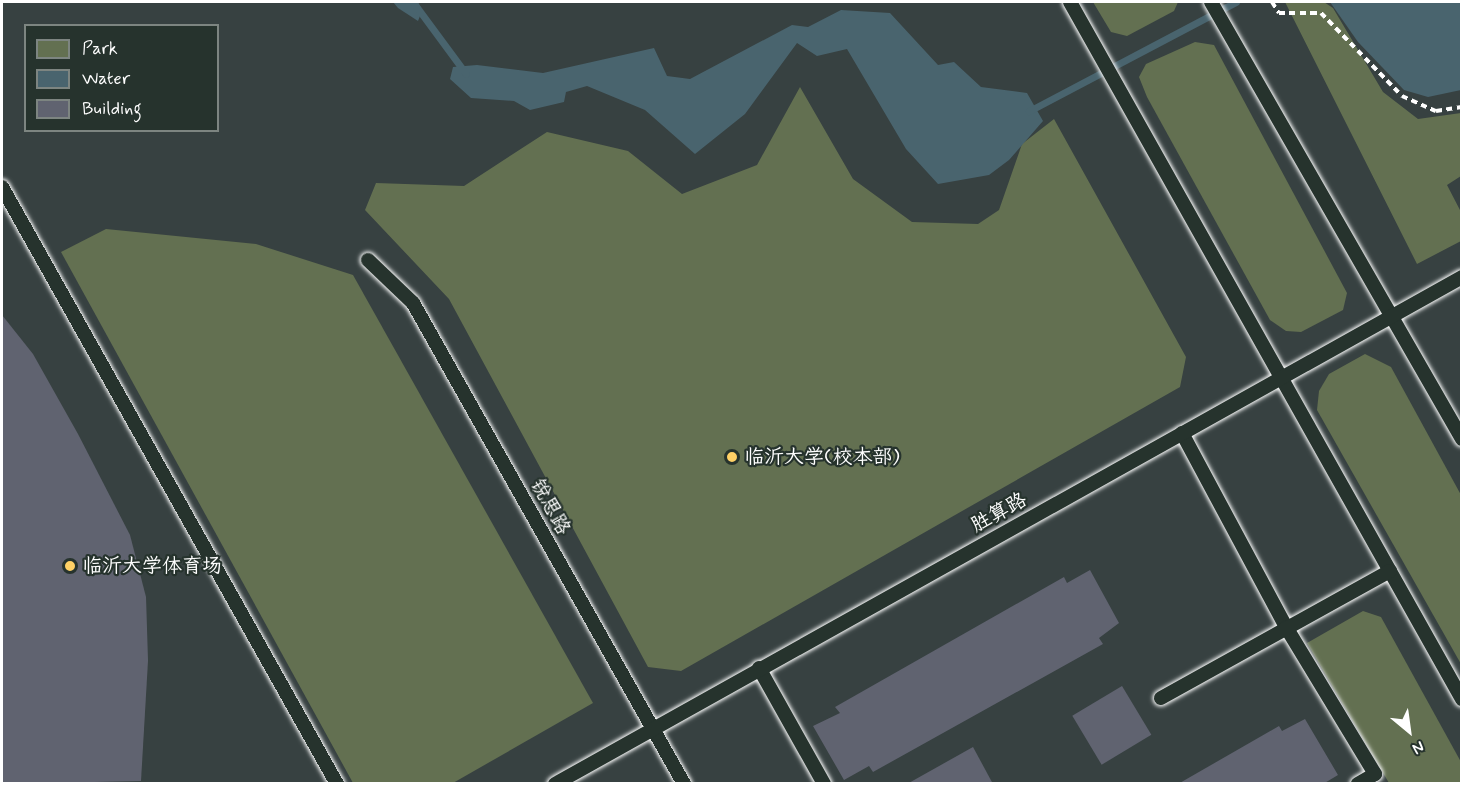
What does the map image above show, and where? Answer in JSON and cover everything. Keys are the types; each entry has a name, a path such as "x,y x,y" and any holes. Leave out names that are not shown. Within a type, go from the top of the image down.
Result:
{"lane":[{"path":"1070,2 1283,378 1461,699"},
{"path":"1210,2 1461,439"},
{"path":"2,187 337,783"},
{"name":"锐思路","path":"368,260 413,303 684,783"},
{"name":"胜算路","path":"555,783 1461,277"},
{"path":"1182,433 1286,627 1375,774 1358,783"},
{"path":"1161,698 1390,571"},
{"path":"759,668 824,783"}],"path":[{"path":"1272,2 1279,13 1321,13 1402,96 1436,111 1461,107"}],"shaded area":[{"name":"临沂大学(校本部)","path":"2,2 1461,2 1461,783 2,783"}],"green space":[{"path":"1093,2 1178,2 1174,11 1127,36 1111,32"},
{"path":"1285,2 1324,2 1333,8 1383,92 1418,119 1461,113 1461,176 1447,185 1461,212 1461,241 1417,264"},
{"path":"1195,42 1214,45 1347,293 1343,310 1301,332 1286,331 1270,320 1147,97 1139,77 1146,64"},
{"path":"800,87 853,179 912,222 978,224 999,210 1022,144 1054,119 1186,357 1180,387 681,671 648,667 449,299 365,210 376,183 464,186 547,132 628,151 682,194 757,165"},
{"path":"106,229 256,244 353,275 593,703 453,783 353,783 61,252"},
{"path":"1365,354 1391,367 1461,495 1461,664 1317,410 1319,391 1329,374"},
{"path":"1363,611 1381,617 1461,762 1461,783 1389,783 1307,643"}],"water":[{"path":"393,2 418,2 422,11 418,21 398,8"},
{"path":"1330,2 1461,2 1461,90 1428,97 1404,90 1358,42"},
{"path":"841,10 890,13 938,65 954,62 981,87 1027,93 1043,121 1009,160 989,175 938,184 906,149 847,49 817,56 797,43 745,114 695,154 645,110 587,86 566,92 564,102 530,110 514,101 471,98 450,79 453,67 477,65 543,73 654,48 667,76 690,79 792,25 808,27"}],"building":[{"name":"临沂大学体育场","path":"2,315 33,354 78,434 130,535 146,597 148,661 141,781 2,784"},
{"path":"1090,570 1119,623 1099,638 1103,644 873,772 869,766 844,780 813,726 840,713 835,707 1064,577 1067,583"},
{"path":"1122,686 1151,735 1102,765 1072,716"},
{"path":"1305,719 1338,775 1323,784 1178,784 1279,726 1282,731"},
{"path":"973,747 993,784 907,784"}],"waterway":[{"path":"413,2 466,74"},
{"path":"1029,111 1236,2"}],"place":[{"name":"临沂大学(校本部)","path":"732,457"},
{"name":"临沂大学体育场","path":"70,566"}]}
